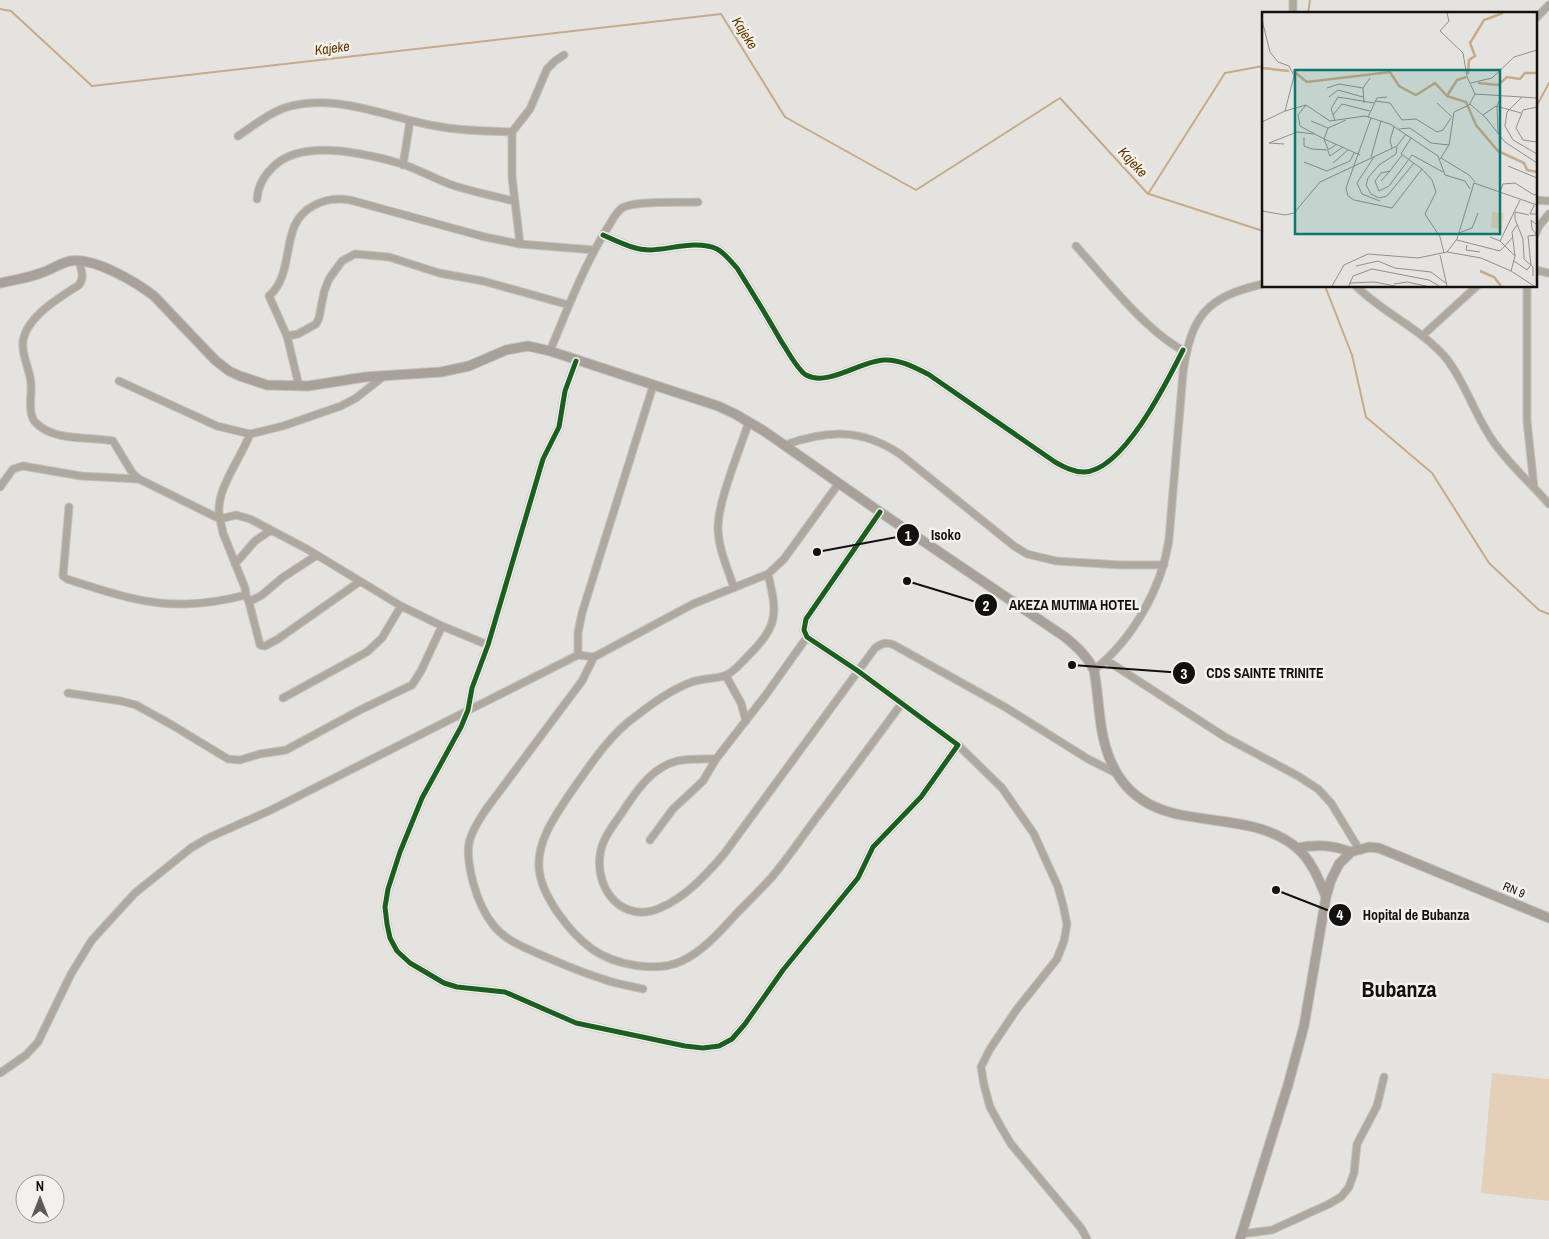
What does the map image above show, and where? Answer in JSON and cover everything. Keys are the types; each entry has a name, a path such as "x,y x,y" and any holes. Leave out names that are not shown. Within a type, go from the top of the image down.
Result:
{"main road":[{"path":"0,283 40,274 68,261 92,264 115,273 140,286 154,296 208,354 229,371 253,382 267,385 299,386 455,370 517,346 528,346 550,351 727,410 749,421 785,445 1080,649 1094,670 1103,741 1116,773 1131,793 1145,804 1164,812 1255,827 1282,839 1297,848 1314,870 1326,897"},
{"path":"1297,848 1328,845 1355,850"},
{"name":"RN 9","path":"1355,850 1374,848 1389,852 1549,918"},
{"path":"1240,1236 1288,1085 1304,1026 1326,897 1334,872 1344,858 1355,850"}],"street":[{"path":"1536,18 1549,5"},
{"path":"520,244 514,201 512,132 530,109 547,69 564,55"},
{"path":"238,136 281,109 305,104 330,103 350,104 410,121 458,130 512,132"},
{"path":"403,164 410,121"},
{"path":"257,198 260,184 265,174 277,163 289,156 303,152 325,150 350,152 403,164 454,186 514,201"},
{"path":"299,386 287,336 270,296 281,277 295,222 302,214 321,202 339,198 485,237 520,244 594,250"},
{"path":"1536,200 1549,201"},
{"path":"550,351 594,250 615,215 622,208 630,205 698,202"},
{"path":"1536,233 1549,214"},
{"path":"603,235 636,248 652,250 690,246 704,246 717,249 737,268 790,354 805,374 815,378 827,377 871,362 885,360 897,361 912,366 928,374 1055,462 1070,470 1085,472 1110,462 1122,451 1185,351 1202,314 1212,303 1242,288 1262,284"},
{"path":"1076,246 1128,304 1157,331 1185,351"},
{"path":"287,336 298,334 316,324 329,279 342,260 355,254 389,257 439,273 483,281 569,304"},
{"path":"79,261 82,281 42,311 29,327 24,338 23,348 31,382 31,414 36,423 59,435 113,441 133,474 139,479 220,519 239,516 271,530 317,555 401,606 442,626 488,644"},
{"path":"1536,270 1549,273"},
{"path":"1358,288 1376,303 1409,325 1445,358 1453,368 1490,438 1510,463 1549,504"},
{"path":"1422,336 1475,288"},
{"path":"1527,288 1526,421 1534,487"},
{"path":"1094,670 1106,660 1128,635 1150,599 1164,565 1169,539 1185,351"},
{"path":"576,361 565,391 559,427 544,459 488,644 472,688 468,710 461,727 422,798 400,852 388,889 385,907 387,924 390,938 397,951 410,963 444,983 457,987 505,992 576,1023 686,1046 703,1048 719,1046 732,1038 745,1024 783,970 858,878 872,847 921,797 958,745"},
{"path":"119,381 217,426 250,434 283,426 341,406 356,398 384,376"},
{"path":"578,655 578,633 582,613 653,386"},
{"path":"734,588 721,546 718,529 726,490 749,421"},
{"path":"250,434 220,498 218,508 223,533 245,588 260,645 266,646 278,640 359,582"},
{"path":"785,445 818,436 854,435 871,438 900,454 1014,546 1027,554 1056,561 1122,565 1164,565"},
{"path":"0,487 13,470 23,466 81,476 139,479"},
{"path":"643,989 604,980 524,948 494,927 483,910 476,892 468,856 468,843 473,829 582,682 594,657 668,616 717,593 768,574 784,560 839,483"},
{"path":"69,507 63,576 67,579 130,598 184,604 248,599 262,595 282,578 317,555"},
{"path":"880,512 806,619 804,630 807,637 858,671 958,745 1002,788 1034,834 1064,905 1067,924 1064,941 1057,959 1017,1009 990,1049 982,1067 984,1085 990,1107 1011,1144 1081,1228 1087,1239"},
{"path":"236,564 256,541 271,530"},
{"path":"768,574 775,610 773,623 766,637 726,676 694,681 673,690 634,717 603,748 564,803 545,836 540,854 539,868 546,891 568,927 584,943 606,957 648,966 672,964 690,957 714,937 773,876 902,704"},
{"path":"283,698 368,652 382,638 401,606"},
{"path":"68,693 136,705 228,759 240,760 260,754 286,750 360,710 412,685 421,671 442,626"},
{"path":"650,840 673,809 703,781 716,759 807,637"},
{"path":"716,759 678,761 648,777 604,840 600,855 603,885 620,906 632,912 646,912 659,909 675,901 708,872 724,854 858,671 881,644 887,642 1005,707 1088,759 1116,773"},
{"path":"0,1073 26,1055 38,1042 71,974 92,940 135,893 158,873 208,838 272,810 578,655 594,657"},
{"path":"1106,660 1226,737 1318,789 1332,802 1355,850"},
{"path":"726,676 741,703 746,721"},
{"path":"1240,1236 1272,1230 1341,1197 1349,1187 1354,1173 1357,1144 1377,1106 1384,1077"}],"shaded area":[{"path":"1492,1073 1549,1079 1549,1201 1481,1193"}],"waterway":[{"name":"Kajeke","path":"1308,12 1310,0"},
{"name":"Kajeke","path":"0,9 11,11 92,86 721,14 785,117 916,190 1060,98 1148,194 1225,73 1262,66"},
{"path":"1536,107 1549,83"},
{"path":"1149,194 1262,231"},
{"path":"1326,288 1352,355 1366,417 1432,473 1489,563 1539,610 1549,614"}],"cycle path":[{"path":"603,235 645,250 693,245 709,246 717,249 737,268 792,359 806,375 824,378 865,364 884,360 906,364 928,374 1055,462 1076,471 1084,472 1099,468 1114,457 1142,423 1183,350"},
{"path":"576,361 565,391 559,427 543,459 488,645 472,688 468,710 461,727 422,798 400,852 388,889 385,907 387,924 390,938 397,951 410,963 444,983 457,987 505,992 576,1023 685,1046 703,1048 719,1046 732,1039 745,1024 783,970 858,878 873,847 921,797 958,745 858,671 807,637 804,630 806,619 880,512"}],"place":[{"name":"Isoko","path":"817,552"},
{"name":"AKEZA MUTIMA HOTEL","path":"907,581"},
{"name":"CDS SAINTE TRINITE","path":"1072,665"},
{"name":"Hopital de Bubanza","path":"1276,890"}],"district":[{"name":"Bubanza","path":"1399,989"}]}
